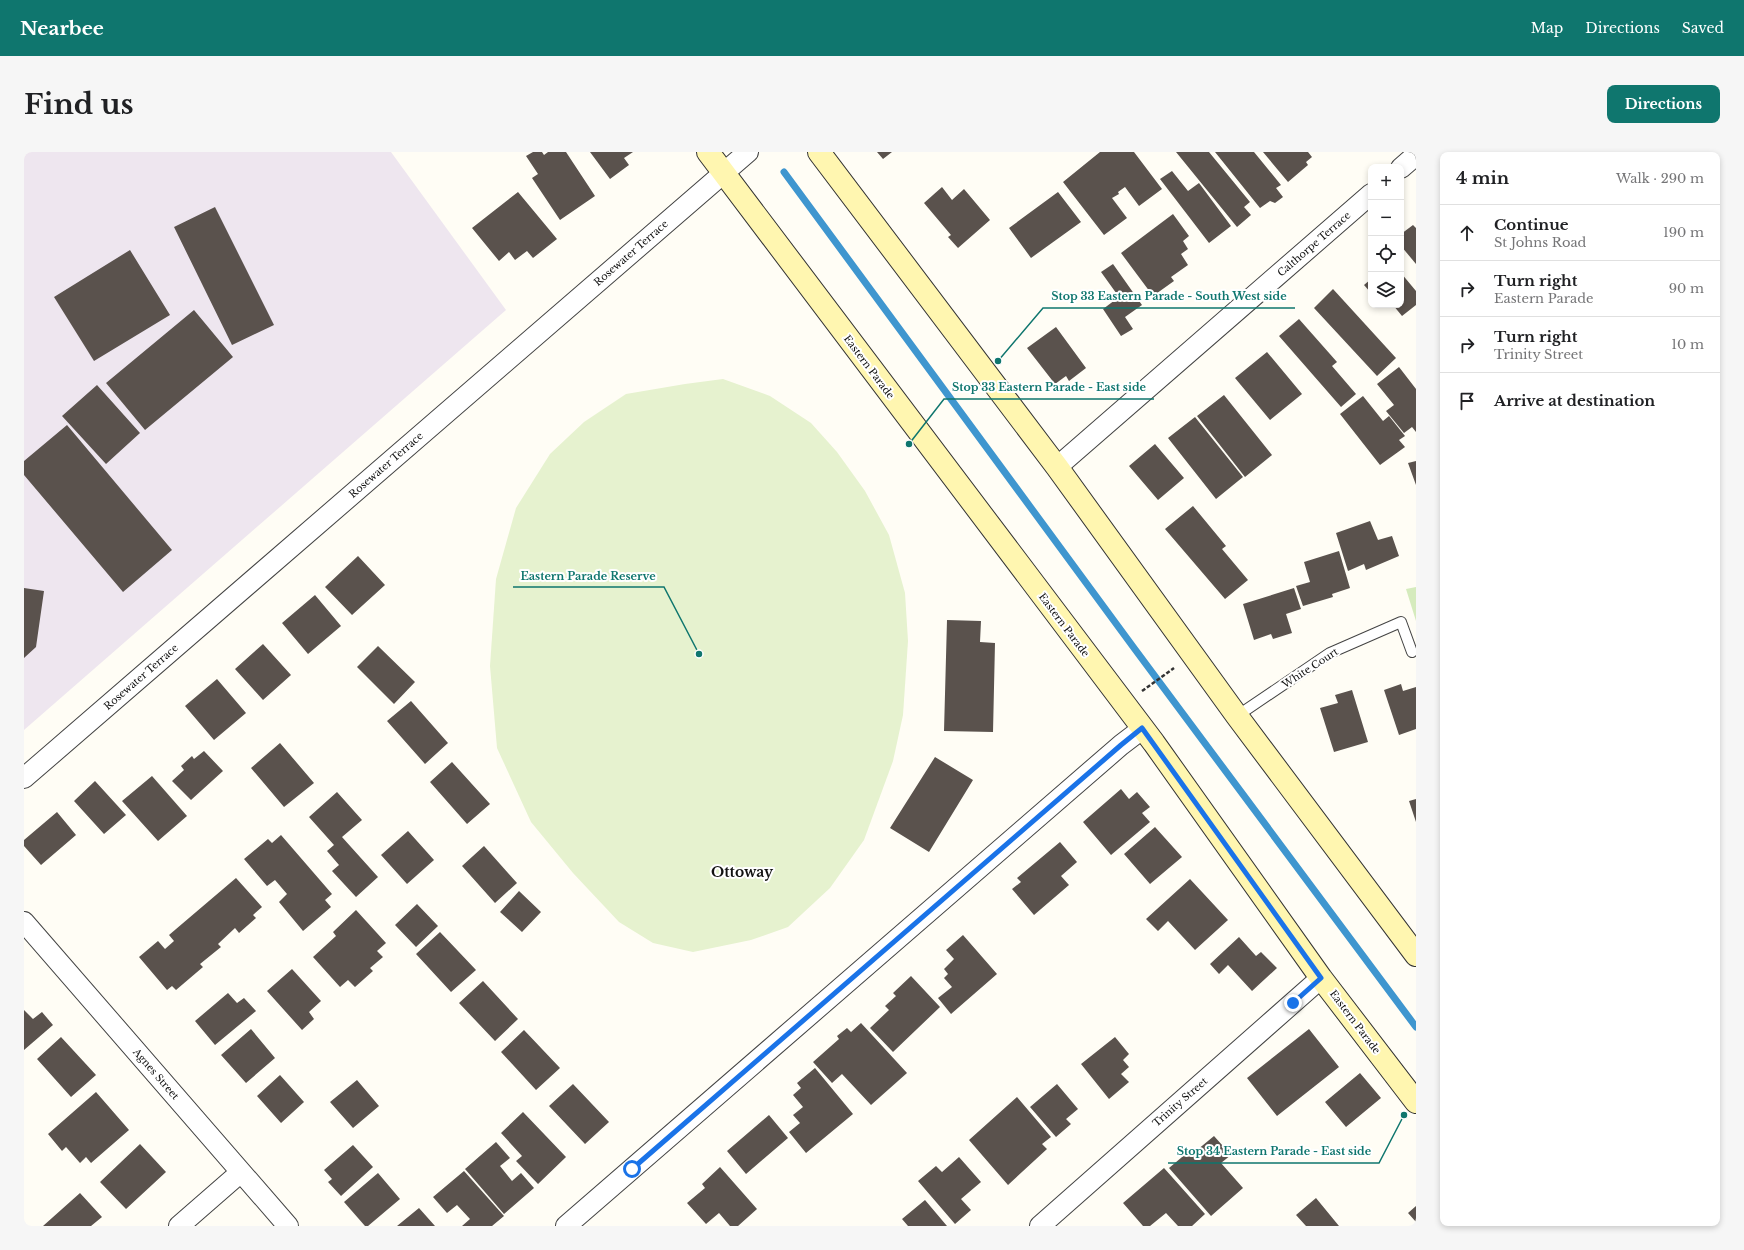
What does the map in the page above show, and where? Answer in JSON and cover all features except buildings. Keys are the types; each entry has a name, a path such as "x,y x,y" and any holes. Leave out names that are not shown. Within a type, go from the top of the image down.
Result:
{"main road":[{"name":"Eastern Parade","path":"708,152 1142,728 1321,978 1416,1102"},
{"path":"819,152 1058,467 1237,716 1412,942"}],"street":[{"name":"Rosewater Terrace","path":"24,778 748,152"},
{"path":"1404,165 1416,155"},
{"name":"Calthorpe Terrace","path":"1058,467 1368,197"},
{"path":"566,1226 1142,728"},
{"name":"Agnes Street","path":"24,922 288,1226"},
{"name":"Trinity Street","path":"1040,1226 1321,978"},
{"path":"179,1226 241,1172"}],"lane":[{"name":"White Court","path":"1237,716 1330,652 1401,622 1412,652"}],"path":[{"path":"1148,686 1167,673"}],"shaded area":[{"path":"24,152 391,152 506,310 24,730"}],"green space":[{"path":"723,379 770,396 811,423 837,452 865,491 889,535 905,593 908,641 903,715 893,761 864,840 830,888 788,927 751,940 693,952 653,943 619,922 573,873 531,822 497,748 490,666 496,579 516,508 550,454 584,422 626,394"},
{"path":"1416,587 1416,621 1406,589"}],"waterway":[{"path":"784,172 1134,648 1416,1027"}],"place":[{"name":"Stop 33 Eastern Parade - South West side","path":"998,361"},
{"name":"Stop 33 Eastern Parade - East side","path":"909,444"},
{"name":"Eastern Parade Reserve","path":"699,654"},
{"name":"Stop 34 Eastern Parade - East side","path":"1404,1115"}],"district":[{"name":"Ottoway","path":"742,872"}],"route":[{"path":"632,1169 1142,728 1321,978 1293,1003"}]}
